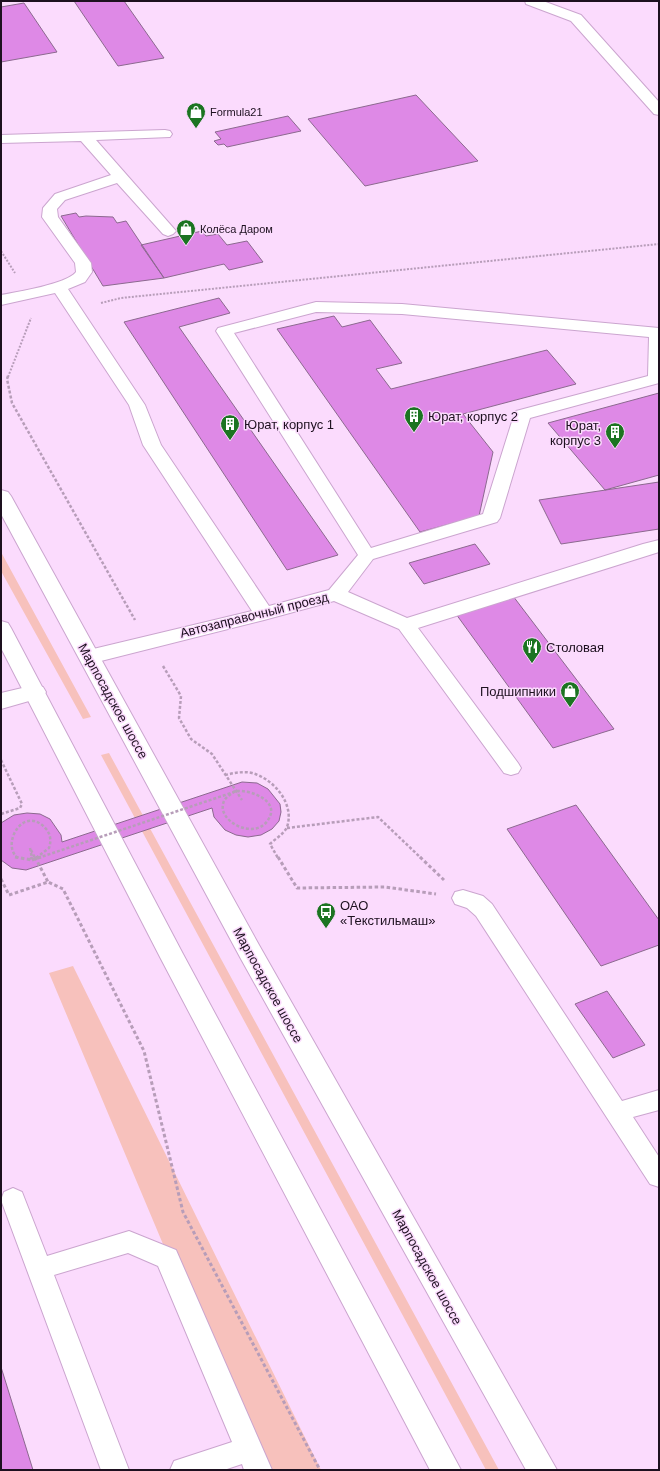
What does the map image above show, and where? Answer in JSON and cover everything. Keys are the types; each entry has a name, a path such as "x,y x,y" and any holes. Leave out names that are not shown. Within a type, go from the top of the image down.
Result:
{"main road":[{"name":"Марпосадское шоссе","path":"1,496 250,952 542,1470"},
{"path":"1,628 173,959 446,1470"},
{"path":"1,701 35,692"}],"lane":[{"path":"531,1 576,18 659,111"},
{"path":"1,139 165,134"},
{"path":"85,137 168,232"},
{"path":"1,300 58,287 78,279 84,272 83,263 50,217 50,208 60,197 120,177"},
{"path":"58,287 137,404 152,446 264,614"},
{"path":"336,594 367,555 491,518 522,415 656,380 658,333 402,309 316,307 224,331 367,555"},
{"path":"406,625 659,546"},
{"name":"Автозаправочный проезд","path":"89,657 264,614 336,594 406,625 511,768"},
{"path":"463,898 475,902 484,910 659,1177"},
{"path":"616,1112 659,1100"},
{"path":"13,1199 114,1470"},
{"path":"39,1269 129,1242 167,1258 254,1460 184,1470"}],"path":[{"path":"73,309 120,298 659,244"},
{"path":"1,251 16,274"},
{"path":"32,316 7,379 12,403 138,625"},
{"path":"160,661 181,696 179,718 191,739 212,754 242,800"},
{"path":"1,760 22,804 20,808 1,814"},
{"path":"225,775 244,772 264,778 280,791 290,811 287,828"},
{"path":"8,853 12,857 21,860 32,860 236,791 245,789 260,795 270,809 269,818 264,824 254,828 245,828 230,822 223,804 227,797 236,791"},
{"path":"378,817 463,898 385,887 297,888 270,844 287,828 378,817"},
{"path":"14,825 26,821 36,822 45,828 50,836 51,844 48,850 36,858"},
{"path":"32,860 30,848 48,882 63,889 144,1051 183,1212 320,1470"},
{"path":"1,879 9,895 48,882"}],"shaded area":[{"path":"1,552 91,717 83,719 1,571"},
{"path":"109,753 499,1470 486,1470 101,755"},
{"path":"73,966 321,1470 258,1470 49,973"}],"building":[{"path":"74,1 124,1 164,58 118,66"},
{"path":"24,3 57,52 1,62 1,7"},
{"path":"416,95 478,161 365,186 308,119"},
{"path":"288,116 301,131 227,147 224,144 218,145 214,141 221,139 215,132"},
{"path":"76,213 79,217 113,217 117,223 126,221 164,278 103,286 61,216"},
{"path":"202,231 206,236 218,234 227,245 247,241 263,262 229,270 224,264 164,278 141,245"},
{"name":"Юрат, корпус 1","path":"219,298 230,313 179,327 338,555 287,570 124,322"},
{"name":"Юрат, корпус 2","path":"334,316 342,327 370,320 402,363 376,369 391,389 547,350 576,384 463,414 493,452 479,516 420,532 277,329"},
{"name":"Юрат, корпус 3","path":"659,393 659,475 605,490 548,423"},
{"path":"659,482 659,529 561,544 539,500"},
{"path":"475,544 490,564 424,584 409,563"},
{"path":"513,596 614,729 553,748 456,614"},
{"path":"242,782 257,783 268,789 280,804 281,812 279,821 272,829 261,835 248,837 236,835 225,830 214,817 212,808 26,870 12,868 1,860 1,823 14,815 27,813 40,814 50,819 61,835 62,842"},
{"path":"576,805 659,920 659,945 601,966 507,829"},
{"path":"607,991 645,1045 613,1058 575,1004"},
{"path":"1,1367 33,1470 1,1470"}],"place":[{"name":"Formula21","path":"196,129"},
{"name":"Колёса Даром","path":"186,246"},
{"name":"Юрат, корпус 2","path":"414,433"},
{"name":"Юрат, корпус 1","path":"230,441"},
{"name":"Юрат, корпус 3","path":"615,449"},
{"name":"Столовая","path":"532,664"},
{"name":"Подшипники","path":"570,708"},
{"name":"ОАО «Текстильмаш»","path":"326,929"}]}
